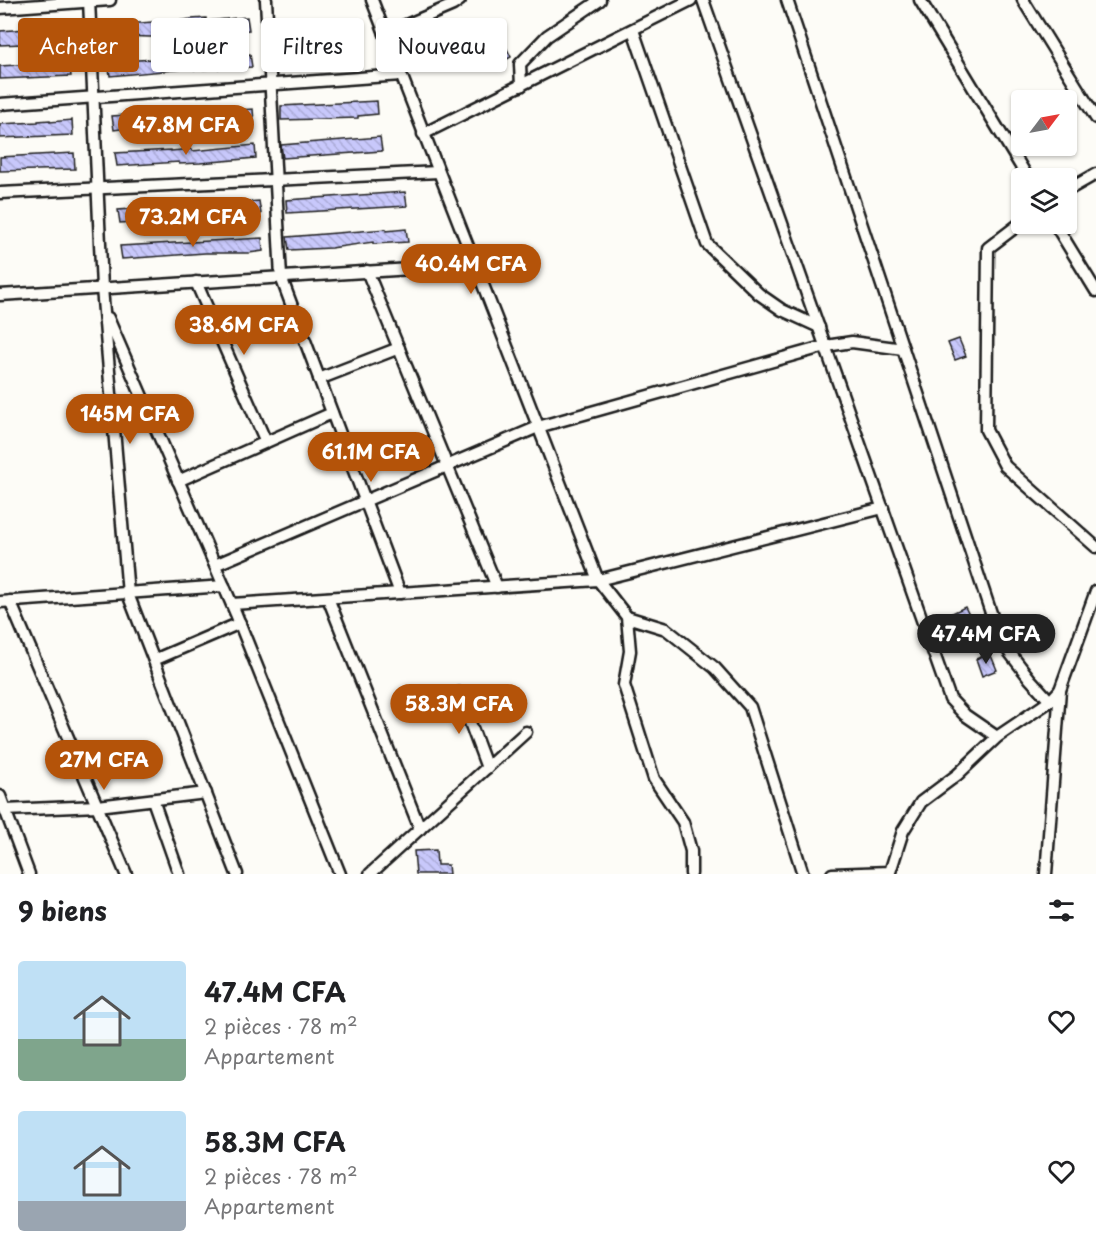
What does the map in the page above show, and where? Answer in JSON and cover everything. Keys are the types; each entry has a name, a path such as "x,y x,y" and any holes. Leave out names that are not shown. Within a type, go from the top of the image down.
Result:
{"street":[{"path":"0,8 110,0"},
{"path":"266,0 281,277 400,593"},
{"path":"372,0 379,18"},
{"path":"423,18 460,0"},
{"path":"521,86 520,64 547,36 600,0"},
{"path":"423,134 691,0"},
{"path":"704,0 950,699 965,715 997,737"},
{"path":"787,0 1000,640 1050,701"},
{"path":"920,0 1022,168"},
{"path":"1023,0 1096,118"},
{"path":"89,1 102,288 128,594 237,874"},
{"path":"633,30 707,244 759,294 782,310 819,327"},
{"path":"400,72 598,580 627,617 630,651 624,685 654,779 683,822 691,851 691,874"},
{"path":"0,104 401,75"},
{"path":"0,194 438,172"},
{"path":"1077,185 1096,174"},
{"path":"1011,230 988,248 986,430 1005,466 1096,547"},
{"path":"1061,234 1096,291"},
{"path":"0,295 474,265"},
{"path":"368,271 497,586"},
{"path":"196,282 266,442"},
{"path":"104,309 240,623 340,874"},
{"path":"215,565 538,427 826,346 852,342 903,349"},
{"path":"319,379 399,348"},
{"path":"178,481 332,413"},
{"path":"232,604 598,580 883,508"},
{"path":"126,874 98,806 5,601 224,586"},
{"path":"1046,874 1060,690 1096,591"},
{"path":"328,598 420,829"},
{"path":"627,617 666,629 715,668 750,707 803,874"},
{"path":"154,660 240,623"},
{"path":"832,874 890,872 903,831 921,802 957,775 997,737 1050,701 1060,690"},
{"path":"459,693 487,768"},
{"path":"370,874 526,732"},
{"path":"5,810 98,806 206,793"},
{"path":"0,796 29,874"},
{"path":"153,800 179,874"}],"building":[{"path":"151,22 151,37 139,37 139,23"},
{"path":"18,30 18,44 0,45 0,31"},
{"path":"249,54 250,54 252,67 249,67"},
{"path":"151,59 152,72 110,76 109,72 139,72 139,60"},
{"path":"18,65 18,72 70,72 71,76 0,79 0,66"},
{"path":"377,101 378,114 358,116 358,118 281,120 281,106"},
{"path":"253,109 254,123 134,130 134,127 114,130 112,116 126,115 127,118"},
{"path":"50,120 50,122 72,120 73,135 0,138 0,124"},
{"path":"380,137 382,151 283,158 281,145"},
{"path":"255,145 256,158 200,163 117,166 115,153 192,149 192,151"},
{"path":"74,153 75,169 0,171 0,157"},
{"path":"405,192 407,206 287,213 286,200"},
{"path":"259,201 261,214 181,220 120,223 118,210 174,206 174,208"},
{"path":"386,229 386,231 406,229 408,242 373,244 373,242 331,248 289,250 287,237"},
{"path":"262,238 263,251 249,253 205,253 122,259 120,246"},
{"path":"959,339 966,356 955,360 948,343"},
{"path":"965,607 972,621 956,628 950,614"},
{"path":"990,653 997,670 982,676 976,659"},
{"path":"436,850 437,865 448,865 449,874 416,874 414,851"}]}
